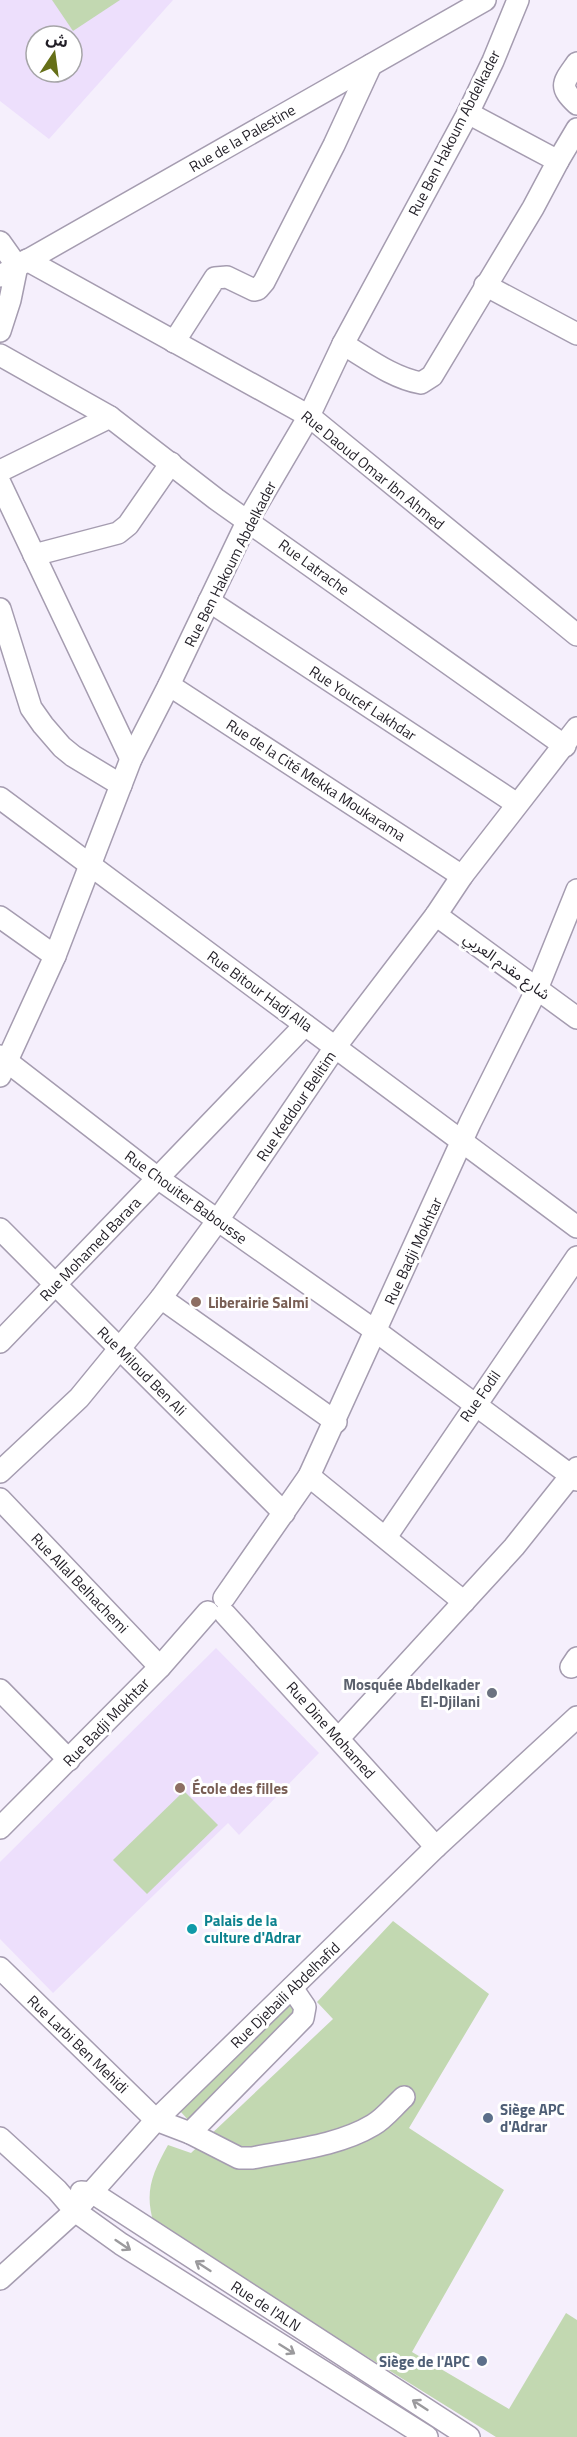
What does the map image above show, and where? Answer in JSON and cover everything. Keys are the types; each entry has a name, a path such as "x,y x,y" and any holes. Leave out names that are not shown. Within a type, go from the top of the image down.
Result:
{"street":[{"name":"Rue Ben Hakoum Abdelkader","path":"2,1064 55,956 130,759 169,685 248,520 309,416 343,344 468,113 493,61 518,0"},
{"name":"Rue de la Palestine","path":"15,267 480,1"},
{"path":"577,63 563,87 564,92 577,104"},
{"path":"174,342 215,278 227,278 254,290 264,282 334,145 371,65"},
{"path":"468,113 558,161"},
{"path":"343,344 397,376 421,383 432,376 533,208 577,129"},
{"path":"0,242 15,267 10,300 0,331"},
{"name":"Rue Daoud Omar Ibn Ahmed","path":"15,267 174,342 309,416 577,635"},
{"path":"485,285 577,334"},
{"name":"Rue Latrache","path":"0,355 110,417 216,499 565,746"},
{"path":"0,471 110,417"},
{"path":"34,555 118,533 129,525 171,463"},
{"path":"0,483 130,759"},
{"name":"Rue Youcef Lakhdar","path":"209,601 517,804"},
{"path":"0,609 32,708 43,725 68,751 121,785"},
{"name":"Rue de la Cité Mekka Moukarama","path":"169,685 462,876"},
{"name":"Rue Keddour Belitim","path":"0,1472 79,1398 161,1298 218,1220 336,1046 436,915 462,876 577,728"},
{"name":"Rue Bitour Hadj Alla","path":"0,798 577,1227"},
{"name":"Rue Badji Mokhtar","path":"0,1828 219,1608 309,1476 336,1422 470,1123 537,989 577,890"},
{"name":"شارع مقدم العربي","path":"436,915 577,1018"},
{"path":"0,917 55,956"},
{"name":"Rue Mohamed Barara","path":"0,1342 305,1025"},
{"name":"Rue Chouiter Babousse","path":"2,1064 159,1179 377,1332 474,1405 575,1475"},
{"name":"Rue Miloud Ben Ali","path":"0,1229 284,1513"},
{"name":"Rue Fodil","path":"386,1537 577,1257"},
{"path":"161,1298 336,1422"},
{"path":"339,1738 514,1547 575,1475"},
{"path":"309,1476 464,1602"},
{"name":"Rue Allal Belhachemi","path":"0,1499 160,1666"},
{"name":"Rue Dine Mohamed","path":"219,1608 436,1847"},
{"path":"0,1690 69,1761"},
{"name":"Rue Djebaili Abdelhafid","path":"0,2279 75,2211 156,2120 436,1847 577,1717"},
{"name":"Rue Larbi Ben Mehidi","path":"0,1968 156,2120"},
{"path":"190,2133 303,2018 305,2007 292,1988"},
{"path":"156,2120 190,2133 230,2155 252,2158 331,2142 354,2134 374,2125 404,2097"},
{"name":"Rue de l'ALN","path":"0,2138 57,2190 75,2211 121,2244 427,2437"},
{"name":"Rue de l'ALN","path":"57,2190 93,2193 470,2437"},
{"path":"384,2411 397,2390"}],"shaded area":[{"path":"0,0 173,0 49,139 0,101"},
{"name":"École des filles","path":"216,1648 319,1753 239,1835 228,1823 53,1993 0,1939 0,1862"}],"green space":[{"path":"52,0 120,0 84,24 68,24"},
{"path":"184,1791 218,1825 147,1894 113,1860"},
{"path":"393,1921 489,1994 409,2128 504,2190 412,2352 509,2409 566,2313 577,2320 577,2437 496,2437 154,2224 150,2202 151,2183 168,2145 191,2153 333,2019 317,2002"},
{"path":"292,2003 302,2013 190,2122 180,2111"}],"place":[{"name":"Liberairie Salmi","path":"196,1302"},
{"name":"Mosquée Abdelkader El-Djilani","path":"492,1693"},
{"name":"École des filles","path":"180,1788"},
{"name":"Palais de la culture d'Adrar","path":"192,1929"},
{"name":"Siège APC d'Adrar","path":"488,2118"},
{"name":"Siège de l'APC","path":"482,2361"}]}
